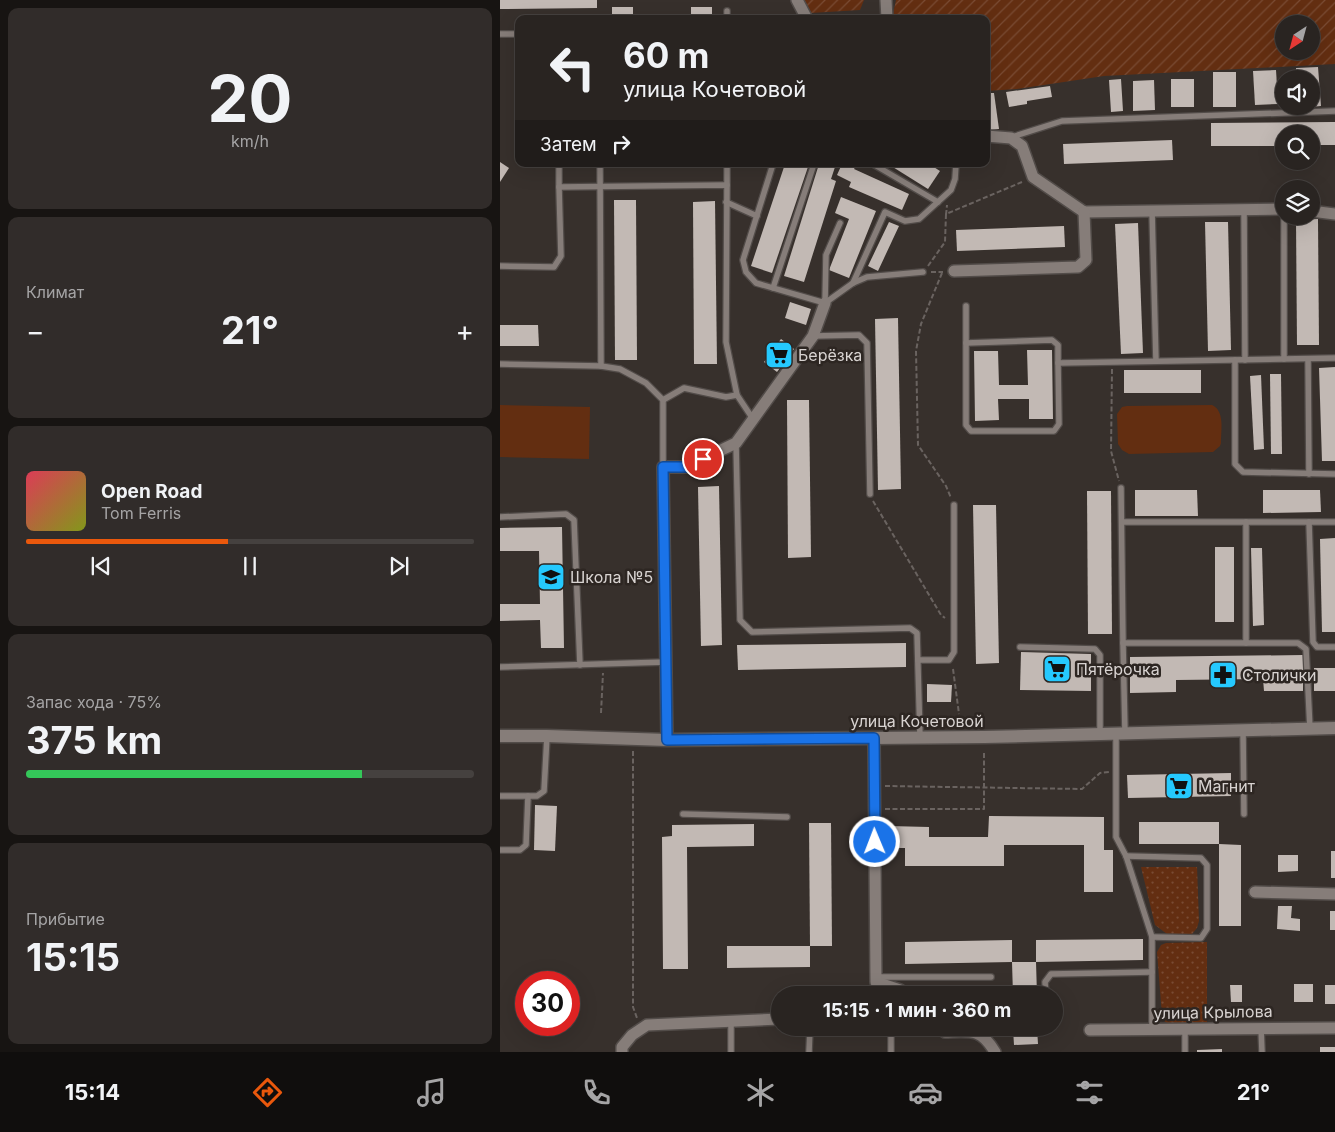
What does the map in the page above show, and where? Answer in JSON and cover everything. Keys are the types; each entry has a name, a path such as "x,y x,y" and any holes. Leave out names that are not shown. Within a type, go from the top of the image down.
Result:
{"main road":[{"name":"улица Кочетовой","path":"500,736 667,740 1120,734 1335,728"}],"street":[{"path":"797,0 805,15"},
{"path":"886,0 886,15"},
{"path":"990,136 1011,138 1022,146 1033,177 1084,212 1275,209"},
{"path":"948,271 1078,267 1086,260 1084,212"},
{"path":"1320,212 1335,214"},
{"path":"667,740 663,467 686,467 736,443 813,336 825,303"},
{"path":"874,738 876,979 879,986"},
{"path":"1255,892 1335,894"},
{"path":"876,979 891,986"},
{"path":"622,1052 622,1047 632,1035 644,1027 771,1020"},
{"name":"улица Крылова","path":"1090,1030 1335,1028"},
{"path":"982,1036 995,1052"}],"lane":[{"path":"500,34 515,34"},
{"path":"1011,138 1062,122 1335,112"},
{"path":"500,266 554,267 561,256 559,167"},
{"path":"600,167 602,366"},
{"path":"727,167 726,342 737,395 754,419"},
{"path":"773,167 743,260 746,272 756,283 825,303"},
{"path":"773,288 813,167"},
{"path":"878,167 938,202"},
{"path":"853,283 885,212 905,221 919,219 951,190 955,179 956,167"},
{"path":"559,188 726,185"},
{"path":"726,202 757,216"},
{"path":"1244,209 1245,360"},
{"path":"1152,211 1156,361"},
{"path":"825,303 826,255 840,223"},
{"path":"1284,225 1284,359"},
{"path":"825,303 853,283 867,277 923,272"},
{"path":"966,306 966,343 966,425 971,431 1054,431 1059,424 1058,345 1052,340 966,343"},
{"path":"813,336 859,335 867,343 870,494"},
{"path":"1308,358 1309,474"},
{"path":"1058,363 1335,358"},
{"path":"1235,360 1235,464 1242,472 1335,474"},
{"path":"500,364 602,366 620,369 646,383 663,400 663,467"},
{"path":"663,400 684,388 726,397 737,395"},
{"path":"736,443 740,620 752,632 910,628 917,633 920,737"},
{"path":"1121,488 1123,644 1120,734 1116,772 1116,837 1126,856 1152,937 1152,1029"},
{"path":"918,660 949,660 954,652 954,505"},
{"path":"500,517 566,514 574,520 580,665"},
{"path":"1122,522 1335,522"},
{"path":"1246,522 1246,644"},
{"path":"1309,522 1313,642 1317,647 1335,647"},
{"path":"1123,644 1298,643 1306,649 1310,729"},
{"path":"1020,647 1095,649 1100,655 1100,734"},
{"path":"500,667 666,662"},
{"path":"1243,730 1244,814"},
{"path":"500,796 537,796 544,791 548,736"},
{"path":"500,850 520,850 526,845 528,796"},
{"path":"683,814 787,817"},
{"path":"1126,856 1201,858 1207,865 1207,929 1201,938 1152,937"},
{"path":"1045,986 1045,982 1051,974 1152,972"},
{"path":"876,979 991,976"},
{"path":"730,1052 731,1022"},
{"path":"1261,1028 1262,1052"},
{"path":"1185,1029 1185,1052"},
{"path":"809,1052 810,1036"},
{"path":"891,1036 891,1052"}],"path":[{"path":"946,214 1033,177"},
{"path":"923,272 945,242 947,194"},
{"path":"923,272 948,271 921,324 916,351 918,445 946,486 954,505"},
{"path":"1112,362 1111,451 1121,488"},
{"path":"870,494 941,616 954,624"},
{"path":"951,656 959,714"},
{"path":"601,713 603,664"},
{"path":"633,739 633,1007 644,1027"},
{"path":"875,808 984,809 984,752"},
{"path":"875,786 1082,789 1100,773 1116,772"}],"shaded area":[{"path":"803,0 864,0 860,10 811,13"},
{"path":"896,0 1335,0 1335,64 1104,76 1017,89 990,91 990,15 893,15"},
{"path":"500,405 590,407 589,459 500,457"},
{"path":"1212,405 1221,416 1222,427 1220,446 1213,452 1129,454 1122,450 1118,444 1117,414 1122,407"},
{"path":"1141,867 1197,867 1199,921 1197,928 1192,934 1167,934 1155,925"},
{"path":"1207,942 1207,1024 1169,1024 1164,1021 1162,1016 1157,952 1161,945 1166,943"}],"building":[{"path":"500,0 597,0 597,8 500,9"},
{"path":"612,7 633,7 633,15 612,15"},
{"path":"691,7 712,7 712,15 691,15"},
{"path":"1318,67 1318,70 1296,70 1296,68"},
{"path":"1275,70 1275,104 1255,105 1253,71"},
{"path":"1213,72 1236,72 1236,107 1213,107"},
{"path":"1121,79 1123,111 1111,112 1109,80"},
{"path":"1171,79 1194,79 1194,107 1171,107"},
{"path":"1154,80 1155,110 1133,111 1133,81"},
{"path":"1050,86 1052,97 1027,101 1027,104 1009,107 1006,92"},
{"path":"990,93 994,93 999,129 990,130"},
{"path":"1335,122 1335,145 1320,145 1320,125 1275,125 1275,146 1211,146 1211,123"},
{"path":"1172,140 1173,160 1064,164 1063,144"},
{"path":"500,162 509,168 500,182"},
{"path":"784,167 808,167 772,273 751,266"},
{"path":"818,167 835,167 831,179 836,181 804,282 784,276"},
{"path":"841,167 855,167 854,169 909,194 902,210 849,187 851,182 837,175"},
{"path":"893,167 934,167 940,171 928,189"},
{"path":"841,197 876,211 849,278 829,270 849,219 835,213"},
{"path":"614,200 636,200 637,360 615,360"},
{"path":"715,201 717,364 694,364 693,202"},
{"path":"889,222 899,226 878,271 868,266"},
{"path":"1205,222 1228,222 1231,350 1208,351"},
{"path":"1138,223 1143,353 1121,354 1115,224"},
{"path":"1296,225 1318,225 1319,345 1297,345"},
{"path":"1064,226 1065,247 957,251 956,230"},
{"path":"790,302 811,309 806,325 785,318"},
{"path":"898,318 901,489 878,490 875,319"},
{"path":"500,325 538,325 539,346 500,346"},
{"name":"Берёзка","path":"781,339 794,349 777,372 764,362"},
{"path":"1027,350 1052,350 1053,419 1029,419 1029,399 998,399 999,420 975,421 974,351 998,351 999,385 1028,385"},
{"path":"1335,367 1335,461 1322,461 1319,368"},
{"path":"1124,370 1201,370 1201,393 1124,393"},
{"path":"1270,374 1281,374 1282,454 1271,454"},
{"path":"1261,375 1264,449 1254,450 1250,376"},
{"path":"787,400 809,400 811,557 788,558"},
{"path":"719,486 722,645 701,646 698,487"},
{"path":"1135,490 1197,490 1198,516 1135,516"},
{"path":"1263,490 1320,490 1321,512 1263,513"},
{"path":"1087,491 1111,491 1112,634 1088,634"},
{"path":"973,505 996,505 999,663 976,664"},
{"name":"Школа №5","path":"562,527 564,648 541,648 540,620 500,621 500,604 540,604 539,551 500,551 500,528"},
{"path":"1335,538 1335,632 1322,632 1320,539"},
{"path":"1215,547 1234,547 1234,622 1215,622"},
{"path":"1251,548 1262,548 1264,625 1253,626"},
{"path":"906,643 906,667 738,670 737,645"},
{"path":"1021,652 1091,654 1091,691 1020,690"},
{"path":"1303,655 1303,691 1264,691 1263,679 1176,680 1176,692 1130,693 1130,657"},
{"path":"1314,668 1335,668 1335,691 1314,691"},
{"path":"927,684 952,685 951,702 927,702"},
{"name":"Магнит","path":"1231,773 1231,796 1128,798 1127,775"},
{"path":"535,805 557,806 555,851 534,850"},
{"path":"989,816 1104,817 1104,850 1113,850 1113,892 1084,892 1084,845 1004,845 1004,866 905,866 905,848 889,848 889,826 929,827 929,837 988,837"},
{"path":"1139,822 1219,822 1219,844 1139,844"},
{"path":"809,823 831,823 832,946 810,946"},
{"path":"754,824 754,846 687,847 688,969 663,969 662,837 672,836 672,825"},
{"path":"1219,844 1241,845 1241,926 1219,926"},
{"path":"1331,851 1335,851 1335,878 1331,878"},
{"path":"1278,855 1298,855 1298,871 1278,872"},
{"path":"1278,906 1292,906 1291,918 1300,919 1300,931 1277,929"},
{"path":"1330,911 1335,911 1335,930 1330,930"},
{"path":"1143,939 1143,960 1036,962 1036,940"},
{"path":"1012,940 1012,962 905,964 905,942"},
{"path":"727,946 810,946 810,967 727,968"},
{"path":"1012,962 1036,962 1037,986 1013,986"},
{"path":"1294,984 1313,984 1313,1002 1294,1002"},
{"path":"1230,985 1242,985 1242,1002 1231,1002"},
{"path":"1325,985 1335,985 1335,1004 1325,1004"},
{"path":"1013,1036 1038,1036 1038,1044 1014,1045"},
{"path":"1320,1047 1335,1047 1335,1052 1320,1052"},
{"path":"1222,1049 1222,1052 1197,1052 1197,1050"}],"place":[{"name":"Берёзка","path":"779,355"},
{"name":"Школа №5","path":"551,577"},
{"name":"Пятёрочка","path":"1057,669"},
{"name":"Столички","path":"1223,675"},
{"name":"Магнит","path":"1179,786"}],"route":[{"path":"703,459 686,467 663,467 667,740 874,738 875,842"}]}
